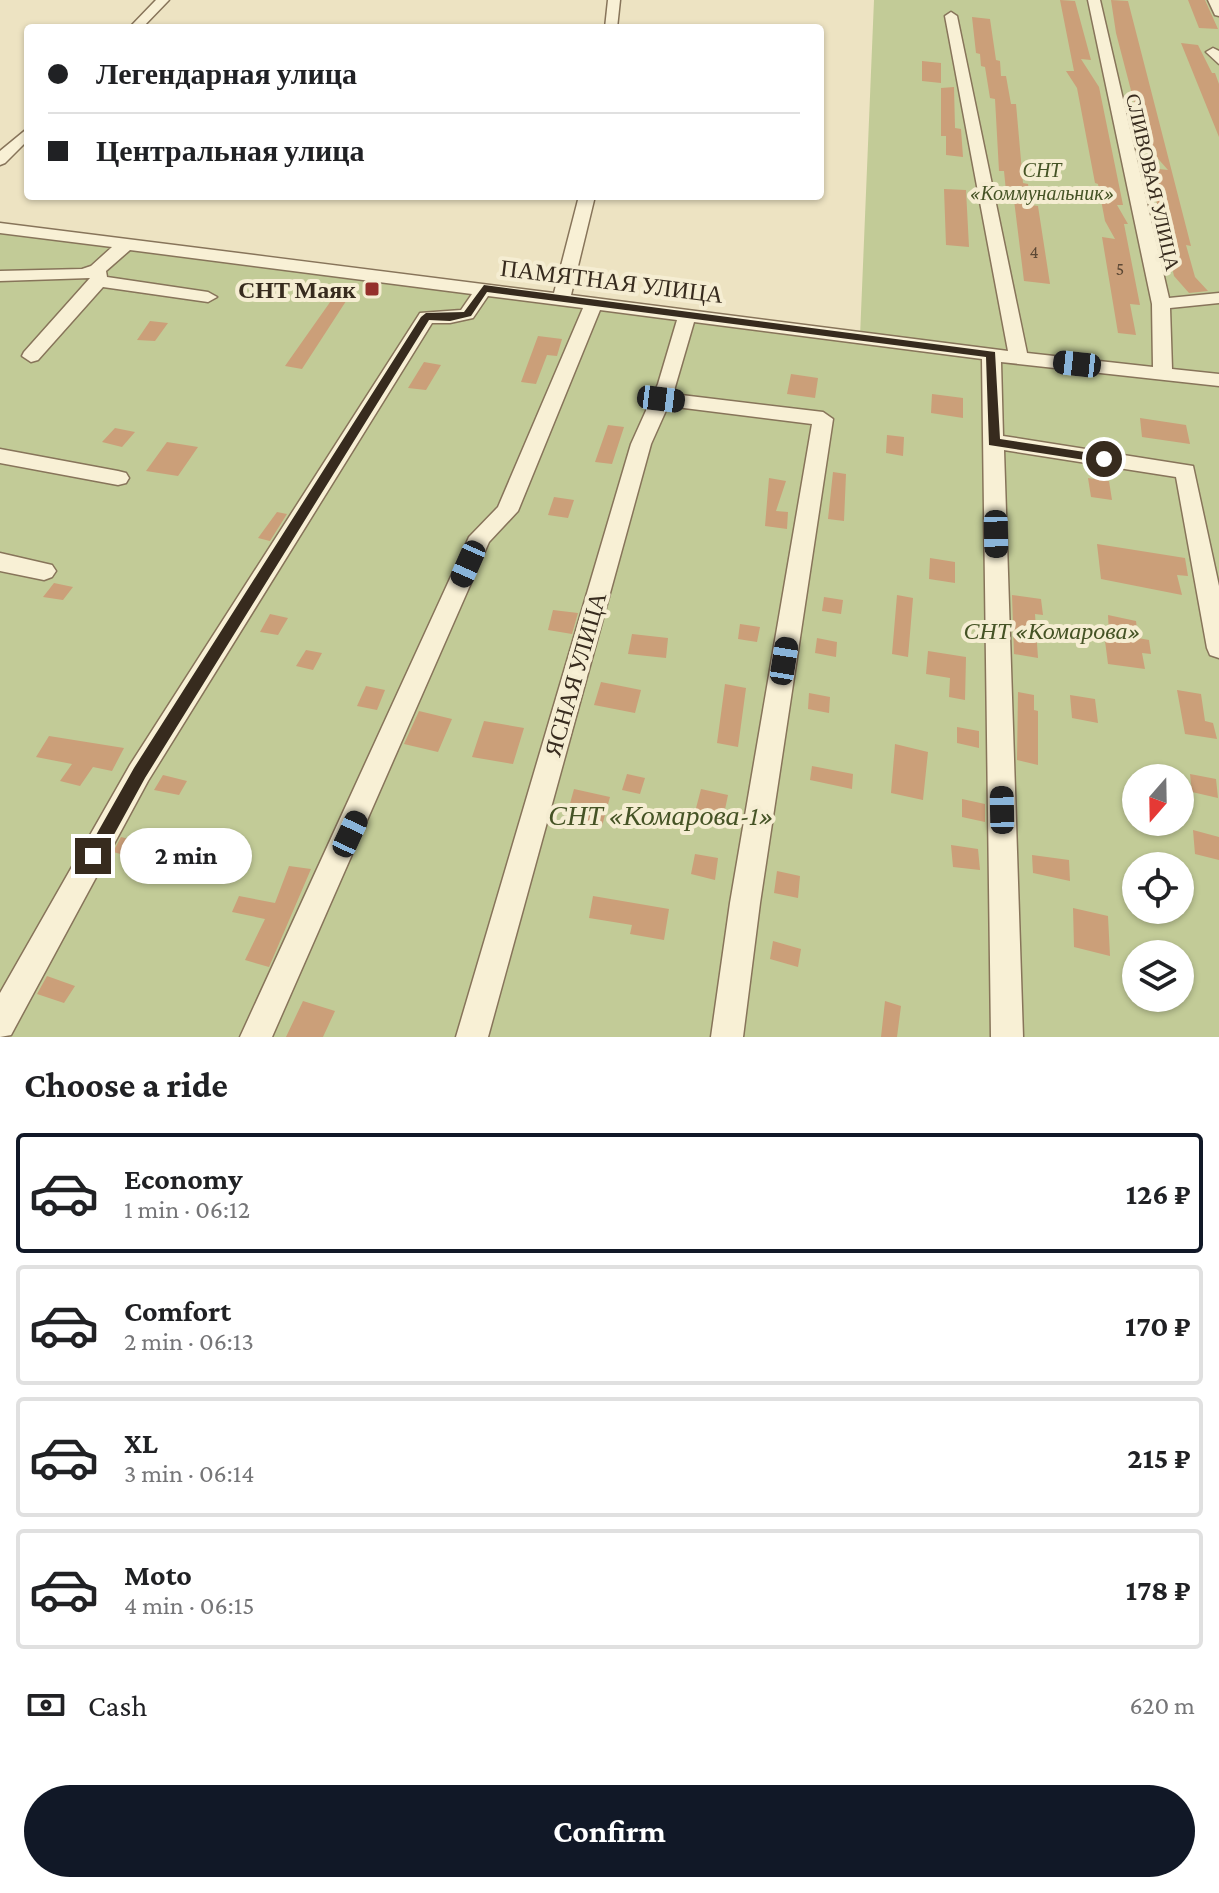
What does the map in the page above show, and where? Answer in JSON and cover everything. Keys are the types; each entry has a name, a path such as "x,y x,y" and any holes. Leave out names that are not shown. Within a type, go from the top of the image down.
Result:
{"street":[{"path":"139,24 163,0"},
{"path":"611,24 614,0"},
{"name":"СЛИВОВАЯ УЛИЦА","path":"1094,0 1161,304 1163,374"},
{"path":"1214,0 1219,12"},
{"path":"951,16 951,34 973,114 995,247 1019,358"},
{"path":"0,160 24,136"},
{"path":"562,298 586,200"},
{"name":"ПАМЯТНАЯ УЛИЦА","path":"0,228 991,355 1219,380"},
{"path":"31,356 125,245"},
{"path":"0,276 98,275 208,297"},
{"path":"0,1024 139,773 426,317 450,318 467,314 484,289"},
{"path":"1161,304 1219,298"},
{"path":"256,1037 480,537 507,511 594,303"},
{"name":"ЯСНАЯ УЛИЦА","path":"472,1037 641,444 661,399 687,315"},
{"path":"991,355 1007,1037"},
{"path":"661,399 823,419 745,903 727,1037"},
{"path":"994,442 1186,471 1219,648"},
{"path":"0,456 118,478"},
{"path":"0,562 44,571"}],"green space":[{"path":"874,0 1219,0 1219,1037 0,1037 0,228 860,337"}],"building":[{"path":"1060,0 1075,1 1091,60 1081,59 1099,87 1123,205 1117,205 1128,224 1124,224 1140,305 1130,304 1136,335 1118,333 1102,237 1115,239 1105,221 1098,184 1095,183 1077,88 1066,71 1074,71"},
{"path":"1111,0 1128,1 1191,246 1186,245 1195,277 1208,291 1189,293 1174,276 1151,178 1154,177 1151,168 1168,170 1145,144 1116,33"},
{"path":"1188,0 1205,0 1218,29 1199,28"},
{"path":"972,17 990,19 996,60 1000,61 1001,76 1006,76 1011,104 1016,104 1023,183 1028,184 1031,205 1038,206 1050,284 1024,281 1013,192 1006,191 1004,171 999,171 995,99 990,98 985,67 981,66 980,54 976,53"},
{"path":"1181,43 1198,45 1212,73 1215,73 1219,84 1219,137"},
{"path":"922,61 941,63 941,83 922,81"},
{"path":"954,87 955,128 961,129 963,157 946,155 946,136 941,136 941,88"},
{"path":"944,189 966,190 969,247 946,245"},
{"path":"340,288 350,295 302,369 285,366"},
{"path":"150,321 168,323 155,341 137,340"},
{"path":"538,336 562,339 557,356 547,355 536,384 521,382"},
{"path":"424,362 441,365 426,390 408,388"},
{"path":"791,374 818,378 815,398 787,394"},
{"path":"932,394 963,398 963,418 931,413"},
{"path":"1140,418 1186,425 1190,444 1142,437"},
{"path":"608,425 624,427 612,464 595,462"},
{"path":"115,428 135,432 122,447 102,442"},
{"path":"887,435 904,437 903,456 886,453"},
{"path":"167,442 198,447 178,476 146,471"},
{"path":"833,472 846,474 844,521 828,519"},
{"path":"769,478 786,481 776,511 788,512 787,529 765,526"},
{"path":"1088,478 1109,481 1112,500 1091,497"},
{"path":"554,497 574,500 568,518 548,515"},
{"path":"277,512 287,514 270,541 258,538"},
{"path":"1097,544 1185,558 1188,576 1177,575 1182,595 1101,579"},
{"path":"930,558 955,562 955,583 929,579"},
{"path":"54,583 73,587 63,600 43,597"},
{"path":"897,595 913,598 908,657 892,654"},
{"path":"1012,595 1041,599 1043,615 1035,614 1038,658 1014,654"},
{"path":"824,597 843,600 841,614 822,611"},
{"path":"553,610 578,613 572,634 548,630"},
{"path":"270,614 288,618 278,635 260,632"},
{"path":"1108,615 1136,621 1138,638 1149,640 1151,654 1142,653 1145,669 1108,664 1104,633 1109,634"},
{"path":"740,624 760,627 757,642 738,639"},
{"path":"632,634 668,638 666,658 628,654"},
{"path":"817,638 837,642 836,657 815,653"},
{"path":"306,650 322,653 313,670 296,666"},
{"path":"928,651 966,657 965,700 949,697 950,678 926,674"},
{"path":"601,682 641,690 635,713 594,705"},
{"path":"725,684 746,688 738,747 717,743"},
{"path":"366,686 385,690 377,710 357,706"},
{"path":"1177,690 1201,694 1205,721 1213,723 1217,739 1185,734"},
{"path":"1018,692 1034,695 1034,710 1038,711 1038,765 1017,760"},
{"path":"809,693 830,697 829,713 808,709"},
{"path":"1070,695 1095,699 1098,723 1072,718"},
{"path":"419,711 452,719 438,752 404,744"},
{"path":"484,721 524,728 513,764 472,757"},
{"path":"957,727 979,731 979,748 957,743"},
{"path":"49,736 124,748 112,771 93,767 80,786 60,781 72,764 36,757"},
{"path":"895,744 928,752 923,800 891,793"},
{"path":"812,766 853,774 852,789 810,780"},
{"path":"627,774 645,778 640,794 622,790"},
{"path":"163,775 187,781 179,795 154,790"},
{"path":"1194,775 1216,779 1218,798 1194,792"},
{"path":"574,789 610,797 602,826 566,818"},
{"path":"701,789 728,795 723,819 695,812"},
{"path":"962,799 985,804 985,822 962,817"},
{"path":"1194,830 1219,837 1219,860 1195,854"},
{"path":"121,837 145,843 136,858 113,852"},
{"path":"951,845 978,849 980,870 953,867"},
{"path":"695,854 718,858 715,880 691,874"},
{"path":"1032,855 1069,860 1070,881 1033,873"},
{"path":"289,866 311,869 269,967 245,960 265,919 232,912 239,896 275,903"},
{"path":"777,871 800,876 798,898 774,893"},
{"path":"593,896 669,909 664,940 630,934 632,925 589,918"},
{"path":"1073,908 1108,916 1110,956 1074,947"},
{"path":"773,941 801,949 798,967 770,959"},
{"path":"47,976 75,986 64,1003 37,994"},
{"path":"303,1001 335,1011 323,1037 286,1037"},
{"path":"885,1001 901,1006 897,1037 881,1037"}],"place":[{"name":"СНТ Маяк","path":"372,289"}],"route":[{"path":"93,856 139,773 426,317 450,318 467,314 484,289 991,355 994,442 1104,459"}],"park label":[{"name":"СНТ «Коммунальник»","path":"1042,182"},
{"name":"СНТ «Комарова»","path":"1052,630"},
{"name":"СНТ «Комарова-1»","path":"661,815"}]}
